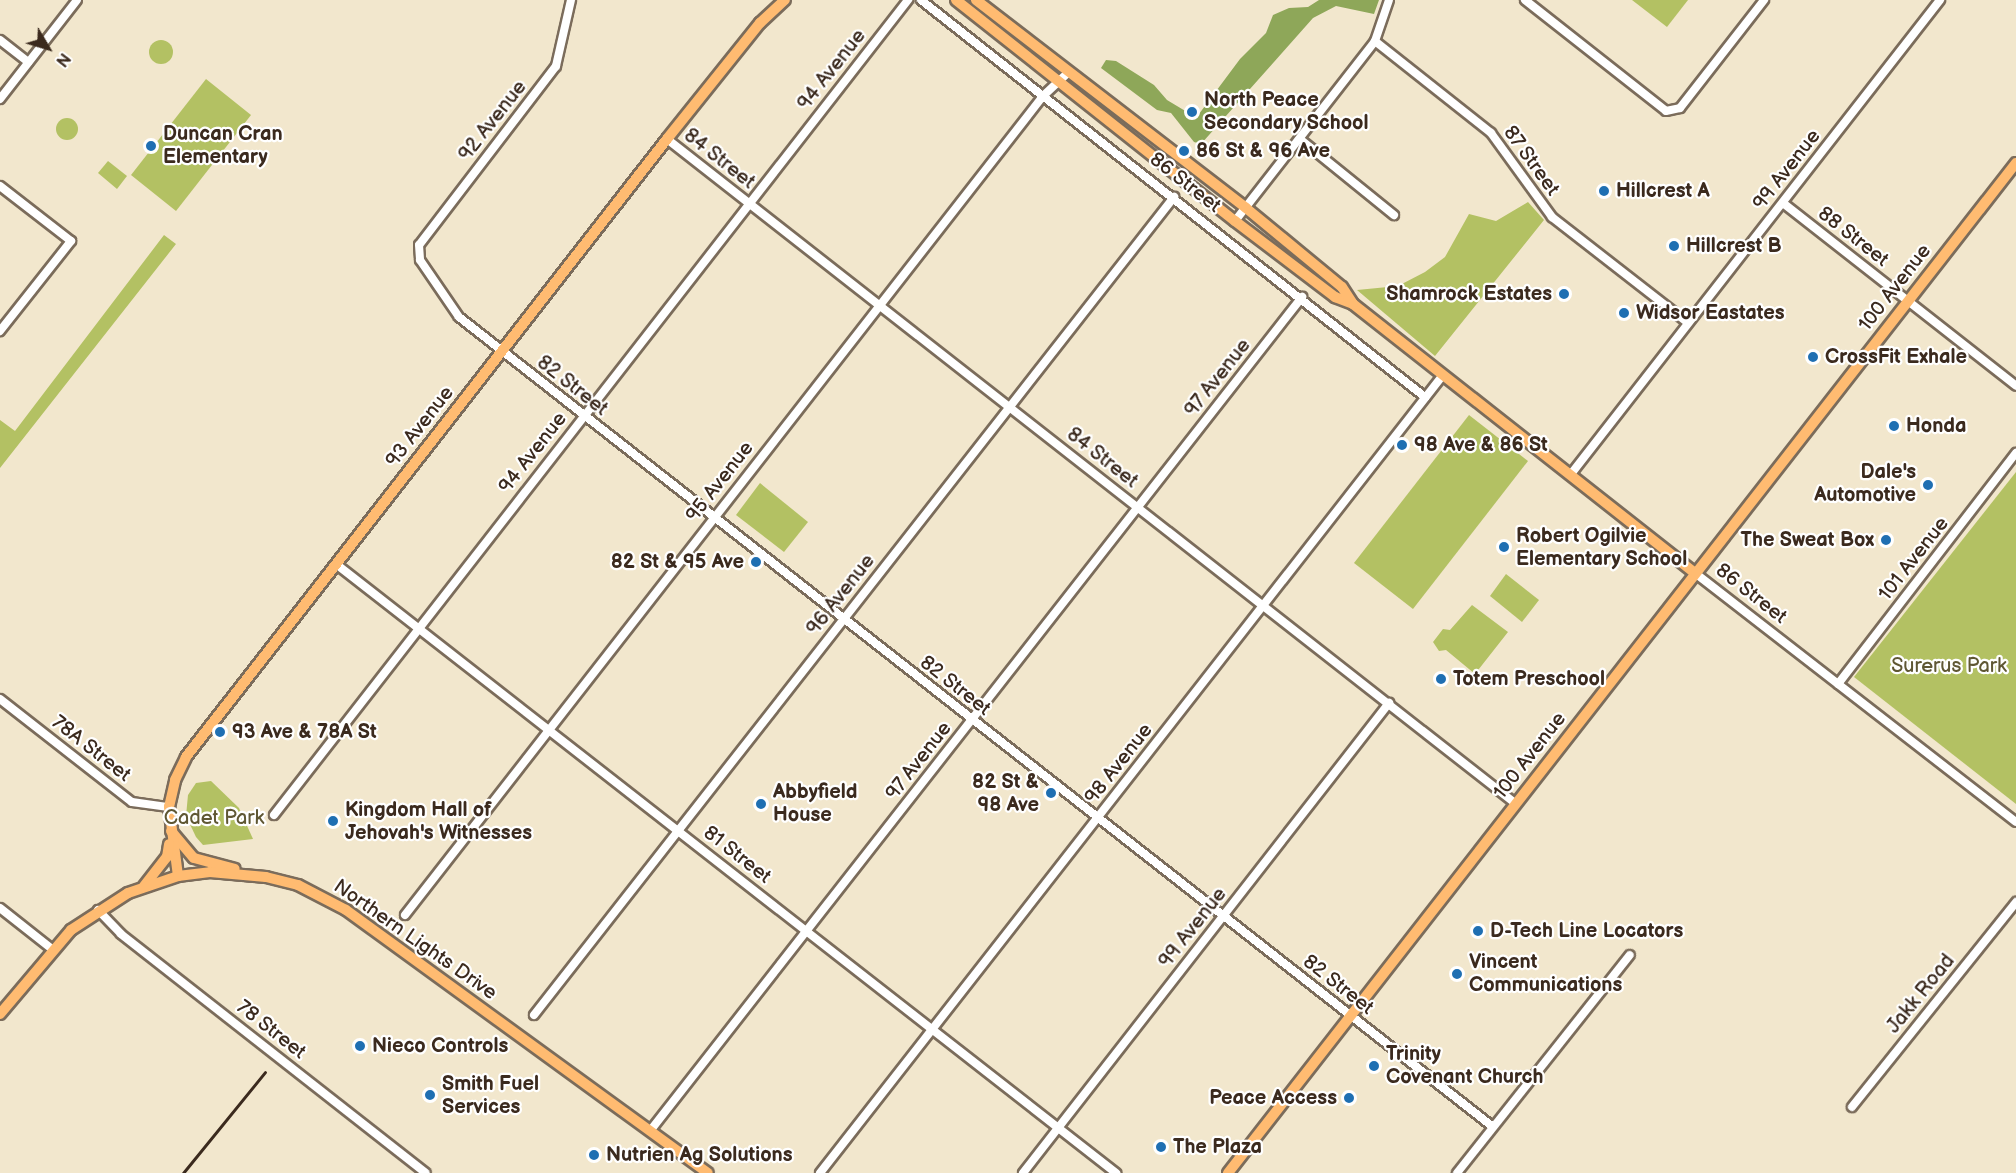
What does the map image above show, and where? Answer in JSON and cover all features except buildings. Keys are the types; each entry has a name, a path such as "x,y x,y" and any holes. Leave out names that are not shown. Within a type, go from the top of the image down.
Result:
{"main road":[{"name":"93 Avenue","path":"760,23 773,0"},
{"name":"93 Avenue","path":"178,876 169,828 168,807 175,780 186,757 667,139 760,23 785,0"},
{"name":"86 Street","path":"956,0 1246,208 1342,287 1353,304"},
{"name":"86 Street","path":"976,0 1235,221 1335,297 1353,304 1695,573"},
{"name":"100 Avenue","path":"1228,1173 2016,163"},
{"path":"169,828 194,858 257,875"},
{"path":"143,887 167,857 169,828"},
{"name":"Northern Lights Drive","path":"0,1014 52,949 98,910 143,887 178,876 210,872 257,875 298,885 346,910 708,1173"}],"street":[{"path":"0,99 77,0"},
{"name":"92 Avenue","path":"418,252 427,232 555,66 571,0"},
{"name":"94 Avenue","path":"274,815 908,0"},
{"name":"86 Street","path":"921,0 1302,297 1425,397"},
{"path":"1235,221 1300,140 1374,41 1389,0"},
{"path":"1525,0 1659,108 1674,111 1687,100 1764,0"},
{"name":"99 Avenue","path":"1571,474 1940,0"},
{"path":"0,40 28,62"},
{"name":"87 Street","path":"1374,41 1491,133 1552,217 1688,323"},
{"name":"95 Avenue","path":"405,915 879,305 1043,96 1063,76"},
{"name":"84 Street","path":"667,139 1516,804"},
{"path":"1300,140 1394,214"},
{"path":"0,186 70,241 0,331"},
{"name":"96 Avenue","path":"534,1015 1174,197"},
{"name":"88 Street","path":"1783,203 2016,386"},
{"name":"82 Street","path":"418,252 459,317 1492,1127"},
{"name":"97 Avenue","path":"650,1131 1302,297"},
{"name":"98 Avenue","path":"819,1173 1443,375"},
{"name":"101 Avenue","path":"1838,684 2016,453"},
{"name":"81 Street","path":"336,564 1116,1173"},
{"name":"86 Street","path":"1695,573 2016,822"},
{"name":"78A Street","path":"0,699 132,802 168,807"},
{"name":"99 Avenue","path":"1023,1173 1389,703"},
{"name":"Jakk Road","path":"1852,1107 2016,902"},
{"path":"0,908 52,949"},
{"name":"78 Street","path":"98,910 121,934 426,1173"},
{"path":"1457,1173 1630,955"}],"green space":[{"path":"1319,0 1379,0 1374,14 1336,6 1313,18 1201,144 1194,142 1171,113 1157,110 1101,68 1106,60 1116,61 1154,85 1167,100 1192,115 1199,114 1240,59 1266,33 1273,15 1289,8 1308,7"},
{"path":"1632,0 1688,0 1667,27"},
{"path":"161,40 166,41 172,47 172,57 166,63 161,64 156,63 150,57 149,52 150,47 156,41"},
{"path":"206,79 251,115 176,211 131,175"},
{"path":"67,118 75,121 78,129 75,137 67,140 59,137 56,129 59,121"},
{"path":"108,161 127,176 117,189 98,173"},
{"path":"1528,202 1544,220 1435,356 1357,290 1398,286 1425,272 1445,257 1469,214 1496,221"},
{"path":"164,235 176,244 0,468 0,420 15,431"},
{"path":"1469,415 1528,461 1413,609 1354,563"},
{"name":"Surerus Park","path":"2016,472 2016,804 1854,677"},
{"path":"760,483 808,522 784,552 736,515"},
{"path":"1506,574 1539,600 1522,622 1490,596"},
{"path":"1472,605 1508,632 1475,674 1446,650 1439,651 1433,642 1443,629 1450,630"},
{"name":"Cadet Park","path":"211,781 239,808 253,839 203,845 196,837 186,816 188,795 196,783"}],"railway":[{"path":"183,1173 265,1072"}],"place":[{"name":"North Peace Secondary School","path":"1192,112"},
{"name":"Duncan Cran Elementary","path":"151,146"},
{"name":"86 St & 96 Ave","path":"1184,151"},
{"name":"Hillcrest A","path":"1604,191"},
{"name":"Hillcrest B","path":"1674,246"},
{"name":"Shamrock Estates","path":"1564,294"},
{"name":"Widsor Eastates","path":"1624,313"},
{"name":"CrossFit Exhale","path":"1813,357"},
{"name":"Honda","path":"1894,426"},
{"name":"98 Ave & 86 St","path":"1402,445"},
{"name":"Dale's Automotive","path":"1928,485"},
{"name":"The Sweat Box","path":"1886,540"},
{"name":"Robert Ogilvie Elementary School","path":"1504,547"},
{"name":"82 St & 95 Ave","path":"756,562"},
{"name":"Totem Preschool","path":"1441,679"},
{"name":"93 Ave & 78A St","path":"220,732"},
{"name":"82 St & 98 Ave","path":"1051,793"},
{"name":"Abbyfield House","path":"761,804"},
{"name":"Kingdom Hall of Jehovah's Witnesses","path":"333,821"},
{"name":"D-Tech Line Locators","path":"1478,931"},
{"name":"Vincent Communications","path":"1457,974"},
{"name":"Nieco Controls","path":"360,1046"},
{"name":"Trinity Covenant Church","path":"1374,1066"},
{"name":"Smith Fuel Services","path":"430,1095"},
{"name":"Peace Access","path":"1349,1098"},
{"name":"The Plaza","path":"1161,1147"},
{"name":"Nutrien Ag Solutions","path":"594,1155"}]}
